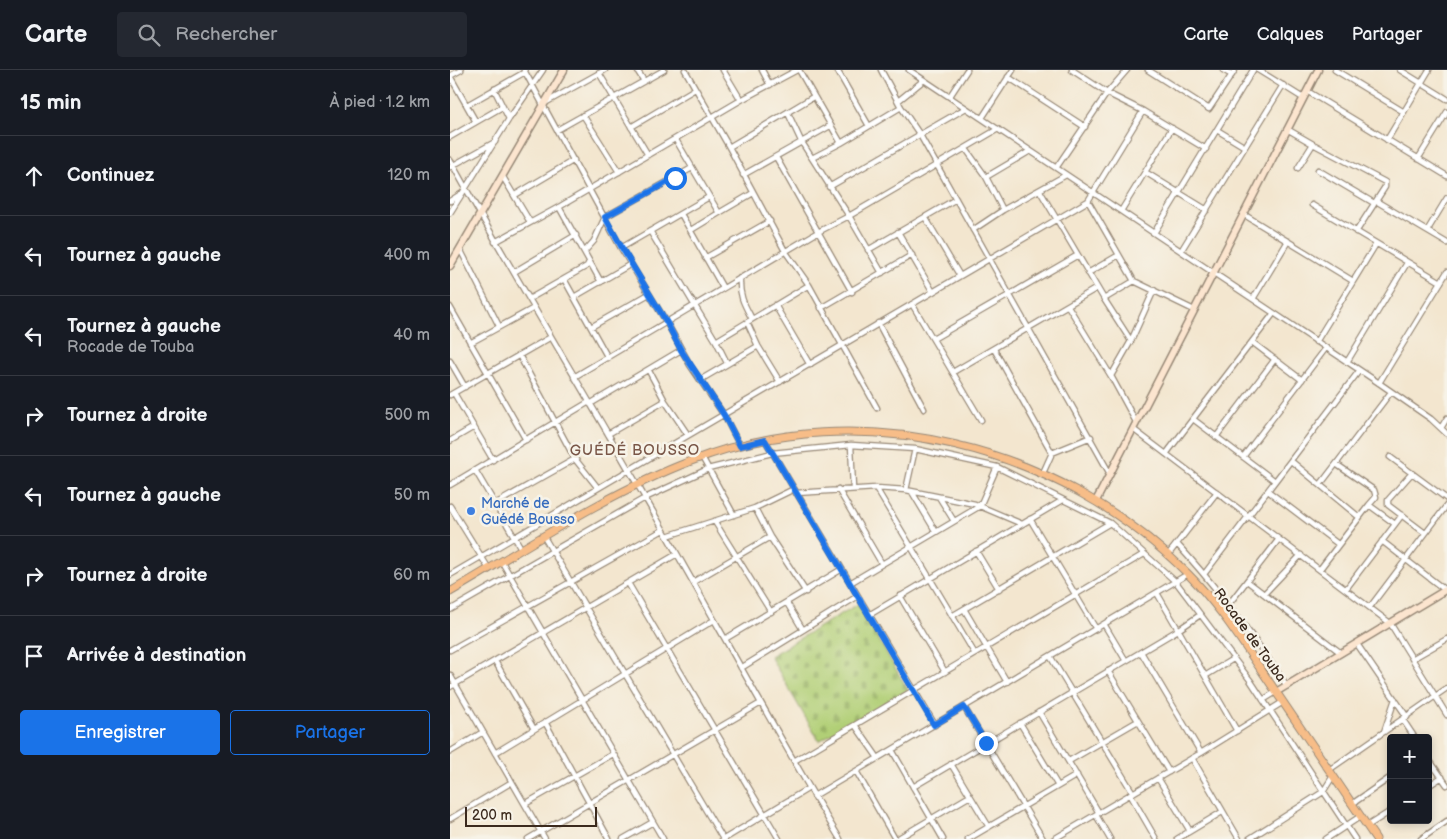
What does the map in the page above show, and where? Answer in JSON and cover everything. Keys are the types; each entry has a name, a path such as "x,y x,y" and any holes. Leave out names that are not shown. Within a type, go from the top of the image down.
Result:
{"main road":[{"name":"Rocade de Touba","path":"450,592 638,485 702,456 765,440 821,433 896,434 948,442 979,450 1043,473 1096,501 1124,518 1188,574 1221,612 1376,839"}],"street":[{"path":"462,70 450,76 476,122"},
{"path":"450,213 542,70"},
{"path":"450,266 564,70"},
{"path":"544,104 605,70"},
{"path":"637,70 644,81"},
{"path":"557,130 664,70"},
{"path":"685,70 785,251 809,285 877,408"},
{"path":"723,70 741,100"},
{"path":"762,70 770,85"},
{"path":"495,242 676,140 741,100 798,70 841,143"},
{"path":"837,70 870,126"},
{"path":"881,70 920,135 1091,437 1110,474"},
{"path":"909,70 1379,383 1431,419 1447,434"},
{"path":"918,75 921,70"},
{"path":"950,96 967,70"},
{"path":"982,118 1012,70"},
{"path":"1072,70 1107,93 1144,111 1206,148"},
{"path":"1056,168 1107,93 1127,70"},
{"path":"1148,70 1209,109 1235,70"},
{"path":"1224,70 1232,75"},
{"path":"1154,233 1254,70"},
{"path":"1258,70 1283,86 1305,95 1387,140 1447,176"},
{"path":"1096,501 1318,70"},
{"path":"1335,70 1404,112"},
{"path":"1400,70 1447,99"},
{"path":"1387,140 1429,70"},
{"path":"466,105 524,71 631,264 681,350 724,415 740,446"},
{"path":"599,73 648,155"},
{"path":"1008,77 1085,127"},
{"path":"898,101 924,80"},
{"path":"1182,251 1283,86"},
{"path":"631,127 695,88"},
{"path":"494,90 510,119"},
{"path":"729,147 813,97"},
{"path":"450,137 502,107"},
{"path":"812,158 902,107"},
{"path":"830,187 966,108"},
{"path":"450,574 1088,201 1144,111"},
{"path":"1418,159 1447,112"},
{"path":"788,113 801,141 849,216 882,273"},
{"path":"583,114 619,172"},
{"path":"743,175 830,126"},
{"path":"1121,211 1172,128"},
{"path":"1287,129 1385,182 1385,187 1356,232"},
{"path":"574,377 785,251 998,130"},
{"path":"1217,130 1245,147"},
{"path":"676,140 719,213"},
{"path":"452,167 495,142"},
{"path":"1298,168 1313,144"},
{"path":"966,148 986,177 1003,210"},
{"path":"986,177 1030,151"},
{"path":"776,157 852,292"},
{"path":"450,160 464,191 481,214 495,242 629,469 809,788 840,839"},
{"path":"515,195 574,160"},
{"path":"585,251 594,241 605,217 692,168"},
{"path":"1318,170 1447,243"},
{"path":"1145,172 1207,210"},
{"path":"973,230 1003,210 1066,175"},
{"path":"503,177 530,222"},
{"path":"450,200 464,191"},
{"path":"1040,191 1097,288 1131,341"},
{"path":"691,230 754,193"},
{"path":"622,248 709,197"},
{"path":"1427,231 1447,198"},
{"path":"868,250 956,199"},
{"path":"1088,201 1134,281 1194,310"},
{"path":"1312,205 1440,282"},
{"path":"559,207 601,282"},
{"path":"681,214 723,288"},
{"path":"1243,214 1353,281"},
{"path":"925,217 960,276"},
{"path":"705,258 770,221"},
{"path":"650,231 716,341 726,363"},
{"path":"898,232 933,292"},
{"path":"514,272 576,235"},
{"path":"1253,299 1288,242"},
{"path":"1316,342 1376,244"},
{"path":"460,249 499,326"},
{"path":"934,339 1078,255"},
{"path":"1088,273 1119,255"},
{"path":"821,308 912,256"},
{"path":"529,299 587,266 589,262"},
{"path":"1346,362 1407,263"},
{"path":"574,296 631,264"},
{"path":"1379,383 1447,272"},
{"path":"740,278 739,292 758,346 780,382"},
{"path":"564,279 608,358"},
{"path":"1104,299 1134,281"},
{"path":"716,341 809,285"},
{"path":"953,372 1097,288"},
{"path":"1111,376 1131,341 1154,290"},
{"path":"591,327 649,294"},
{"path":"912,304 981,420"},
{"path":"775,305 810,365"},
{"path":"1068,306 1111,376 1136,422"},
{"path":"450,307 526,440"},
{"path":"470,343 534,308"},
{"path":"1166,454 1274,313"},
{"path":"878,323 924,409"},
{"path":"493,460 452,394 551,337"},
{"path":"1252,342 1302,380"},
{"path":"700,380 726,363 758,346"},
{"path":"1243,457 1326,348"},
{"path":"994,349 1052,453"},
{"path":"450,485 555,423 649,371 681,350"},
{"path":"519,355 575,459 598,488"},
{"path":"1216,437 1275,360"},
{"path":"450,361 465,387"},
{"path":"1205,573 1359,370"},
{"path":"649,371 665,401 688,435"},
{"path":"1320,485 1391,392"},
{"path":"608,434 665,401"},
{"path":"1441,428 1447,418"},
{"path":"1193,419 1275,481"},
{"path":"450,441 474,427"},
{"path":"1133,429 1390,623 1447,715"},
{"path":"1043,473 1052,453 1091,437"},
{"path":"765,440 934,725"},
{"path":"851,445 853,489"},
{"path":"450,610 645,498 708,469 772,453 851,445 915,449 997,467 1110,523 1176,582 1234,658 1355,839"},
{"path":"906,490 915,449"},
{"path":"702,456 734,515"},
{"path":"1390,457 1447,500"},
{"path":"495,504 575,459"},
{"path":"1291,461 1359,517"},
{"path":"1320,569 1376,497 1374,490 1336,464"},
{"path":"850,583 980,506 997,467"},
{"path":"475,470 522,550"},
{"path":"1412,473 1388,500 1388,505 1426,533"},
{"path":"876,488 975,654"},
{"path":"667,536 755,508 795,491 876,488 906,490 975,504 1022,524"},
{"path":"838,490 882,564"},
{"path":"1268,491 1338,544"},
{"path":"912,492 936,532"},
{"path":"1168,555 1218,492"},
{"path":"940,497 954,521"},
{"path":"869,615 1063,500"},
{"path":"1369,505 1395,524"},
{"path":"1370,607 1447,505"},
{"path":"450,506 489,570"},
{"path":"755,508 770,537 806,592"},
{"path":"1346,589 1402,515"},
{"path":"1030,519 1096,629"},
{"path":"715,522 771,612"},
{"path":"952,616 1110,523"},
{"path":"450,650 663,530"},
{"path":"544,537 724,839 809,788"},
{"path":"693,582 770,537"},
{"path":"1221,612 1279,539"},
{"path":"1263,700 1446,590 1382,541"},
{"path":"1177,544 1205,573 1252,634 1287,686"},
{"path":"976,551 998,588"},
{"path":"450,687 677,554"},
{"path":"794,761 1144,554"},
{"path":"1264,594 1300,555"},
{"path":"502,562 663,839"},
{"path":"725,639 842,569"},
{"path":"814,796 1188,574"},
{"path":"1247,581 1341,653"},
{"path":"628,583 779,839"},
{"path":"1157,593 1237,731"},
{"path":"741,668 858,596"},
{"path":"900,596 945,672"},
{"path":"787,603 802,630"},
{"path":"964,609 1007,682"},
{"path":"913,786 1126,661 1200,615"},
{"path":"495,752 714,620"},
{"path":"1104,624 1126,661"},
{"path":"1412,659 1447,639"},
{"path":"1357,644 1395,699 1413,734"},
{"path":"1141,652 1201,753"},
{"path":"1050,656 1132,794 1156,839"},
{"path":"1205,676 1234,658"},
{"path":"495,661 534,729"},
{"path":"1108,671 1169,772"},
{"path":"450,675 545,839"},
{"path":"1252,838 1323,792 1331,773 1384,732 1447,688"},
{"path":"1384,732 1395,699"},
{"path":"1054,839 1064,836 1097,814 1283,702"},
{"path":"528,839 761,703"},
{"path":"964,707 1043,839"},
{"path":"1039,712 1077,775 1110,839"},
{"path":"1068,762 1138,721"},
{"path":"545,722 609,839"},
{"path":"1020,723 1058,786"},
{"path":"855,725 878,758"},
{"path":"450,752 483,732"},
{"path":"892,750 943,839"},
{"path":"525,804 613,754"},
{"path":"1192,758 1239,839"},
{"path":"1432,763 1447,785"},
{"path":"951,764 989,827"},
{"path":"856,771 896,839 970,796"},
{"path":"968,839 1077,775"},
{"path":"1432,783 1442,777"},
{"path":"1158,778 1190,831"},
{"path":"1352,804 1388,779"},
{"path":"450,819 512,782"},
{"path":"1177,839 1222,812"},
{"path":"1367,826 1387,814"},
{"path":"1326,839 1360,816"},
{"path":"623,839 653,822"},
{"path":"1421,839 1446,824"}],"green space":[{"path":"858,604 908,690 819,741 770,656"}],"place":[{"name":"Marché de Guédé Bousso","path":"471,511"}],"district":[{"name":"GUÉDÉ BOUSSO","path":"635,450"}],"route":[{"path":"675,178 605,217 622,248 690,365 724,415 740,446 765,440 934,725 964,707 986,743"}]}
